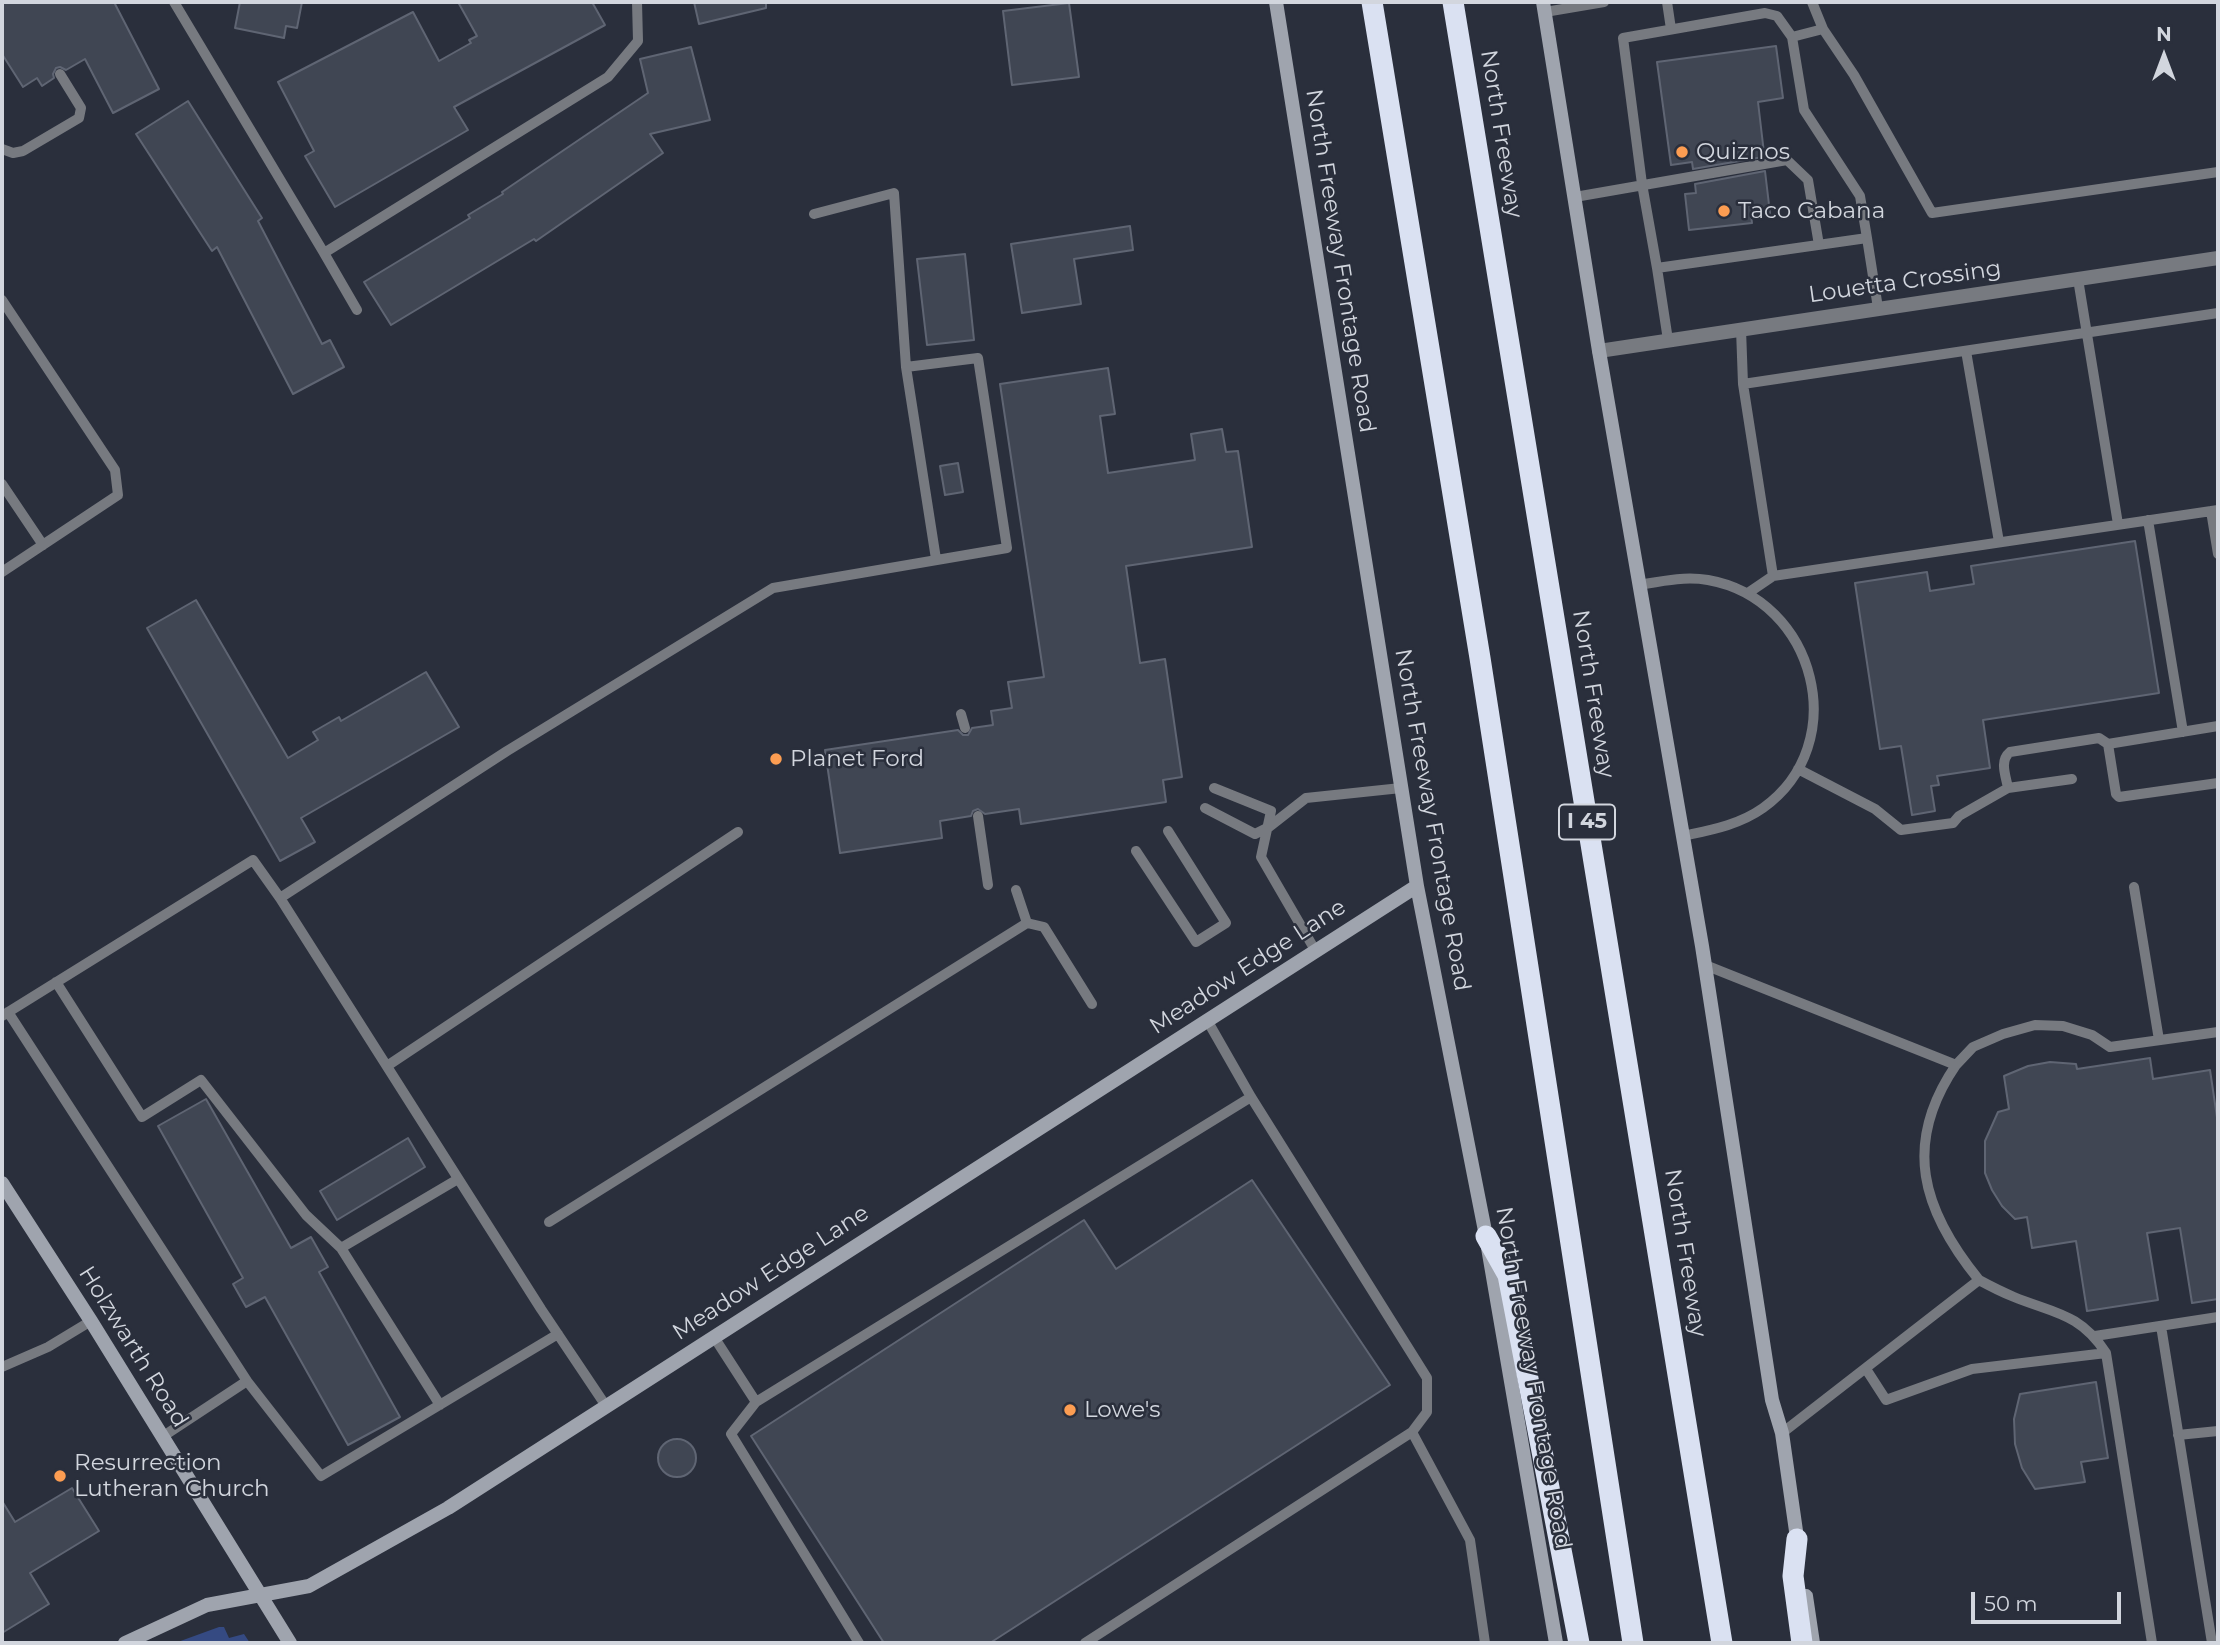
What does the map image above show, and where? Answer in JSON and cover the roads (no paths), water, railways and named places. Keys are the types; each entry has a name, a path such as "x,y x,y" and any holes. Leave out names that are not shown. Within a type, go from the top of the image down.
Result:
{"highway":[{"path":"1372,2 1482,672 1633,1643"},
{"name":"North Freeway","path":"1453,2 1722,1643"},
{"path":"1486,1236 1508,1275 1580,1643"},
{"path":"1797,1539 1793,1576 1802,1643"}],"main road":[{"name":"North Freeway Frontage Road","path":"1276,2 1417,886 1486,1236 1556,1643"},
{"path":"1544,7 1599,351 1705,965 1772,1401 1782,1433 1813,1643"},
{"name":"Meadow Edge Lane","path":"125,1643 207,1605 309,1586 448,1508 1417,886"},
{"name":"Holzwarth Road","path":"2,1183 91,1321 290,1643"}],"street":[{"name":"Louetta Crossing","path":"1599,351 2218,258"}],"lane":[{"path":"174,2 357,310"},
{"path":"324,253 608,77 638,41 637,2"},
{"path":"1544,7 1604,2"},
{"path":"1667,2 1671,29"},
{"path":"1812,2 1824,29 1854,75 1932,213 2218,172"},
{"path":"1668,340 1642,184 1623,38 1765,13 1777,16 1792,37 1804,110 1860,196 1878,308"},
{"path":"1792,37 1824,29"},
{"path":"2,149 13,153 23,151 79,118 81,107 60,74"},
{"path":"1574,197 1787,160 1808,180 1819,245"},
{"path":"814,214 894,193 906,367 936,559"},
{"path":"1657,268 1867,238"},
{"path":"2078,279 2118,524"},
{"path":"2,300 116,470 118,495 2,572"},
{"path":"1743,384 2218,313"},
{"path":"1741,329 1743,384 1773,576"},
{"path":"1966,351 1999,542"},
{"path":"280,898 508,751 773,587 1007,548 978,358 906,367"},
{"path":"2,484 43,545"},
{"path":"1748,593 1773,576 2215,510 2218,554"},
{"path":"2148,520 2183,732"},
{"path":"1639,584 1687,578 1708,580 1748,593 1765,604 1794,639 1804,657 1812,685 1814,714 1811,735 1798,769 1764,807 1743,820 1683,836"},
{"path":"961,714 965,728"},
{"path":"2008,788 2004,762 2010,752 2099,738 2108,744 2218,726"},
{"path":"2108,744 2116,794 2119,797 2218,783"},
{"path":"1798,769 1875,809 1901,830 1952,822 2008,788 2072,779"},
{"path":"1214,788 1271,811 1261,857 1315,950"},
{"path":"1205,808 1255,834 1269,827 1306,798 1401,788"},
{"path":"978,816 988,885"},
{"path":"1136,851 1196,942 1226,923 1168,831"},
{"path":"387,1066 738,832"},
{"path":"558,1334 321,1476 247,1381 5,1014 253,860 606,1406"},
{"path":"2134,887 2159,1040"},
{"path":"1016,890 1027,923"},
{"path":"549,1222 1027,923 1044,928 1093,1004"},
{"path":"1705,965 1956,1065"},
{"path":"56,982 142,1117 201,1080 306,1215 341,1248 440,1405"},
{"path":"1085,1643 1412,1432 1427,1412 1427,1378 1251,1097 1207,1020"},
{"path":"2152,1643 2105,1353 2095,1336 2059,1312 2015,1297 1979,1280 1956,1252 1933,1206 1924,1149 1928,1120 1942,1086 1956,1065 1973,1048 2003,1034 2035,1026 2063,1026 2092,1035 2110,1047 2218,1032"},
{"path":"859,1643 731,1434 756,1402 1251,1097"},
{"path":"341,1248 458,1178"},
{"path":"1782,1433 1979,1280"},
{"path":"2095,1336 2218,1317"},
{"path":"2,1367 48,1347 91,1321"},
{"path":"2161,1326 2212,1643"},
{"path":"714,1337 756,1402"},
{"path":"1866,1369 1886,1400 1972,1369 2105,1353"},
{"path":"162,1437 247,1381"},
{"path":"2178,1435 2218,1431"},
{"path":"1412,1432 1470,1539 1485,1643"}],"place":[{"name":"Quiznos","path":"1682,152"},
{"name":"Taco Cabana","path":"1724,211"},
{"name":"Planet Ford","path":"776,759"},
{"name":"Lowe's","path":"1070,1410"},
{"name":"Resurrection Lutheran Church","path":"60,1476"}]}
